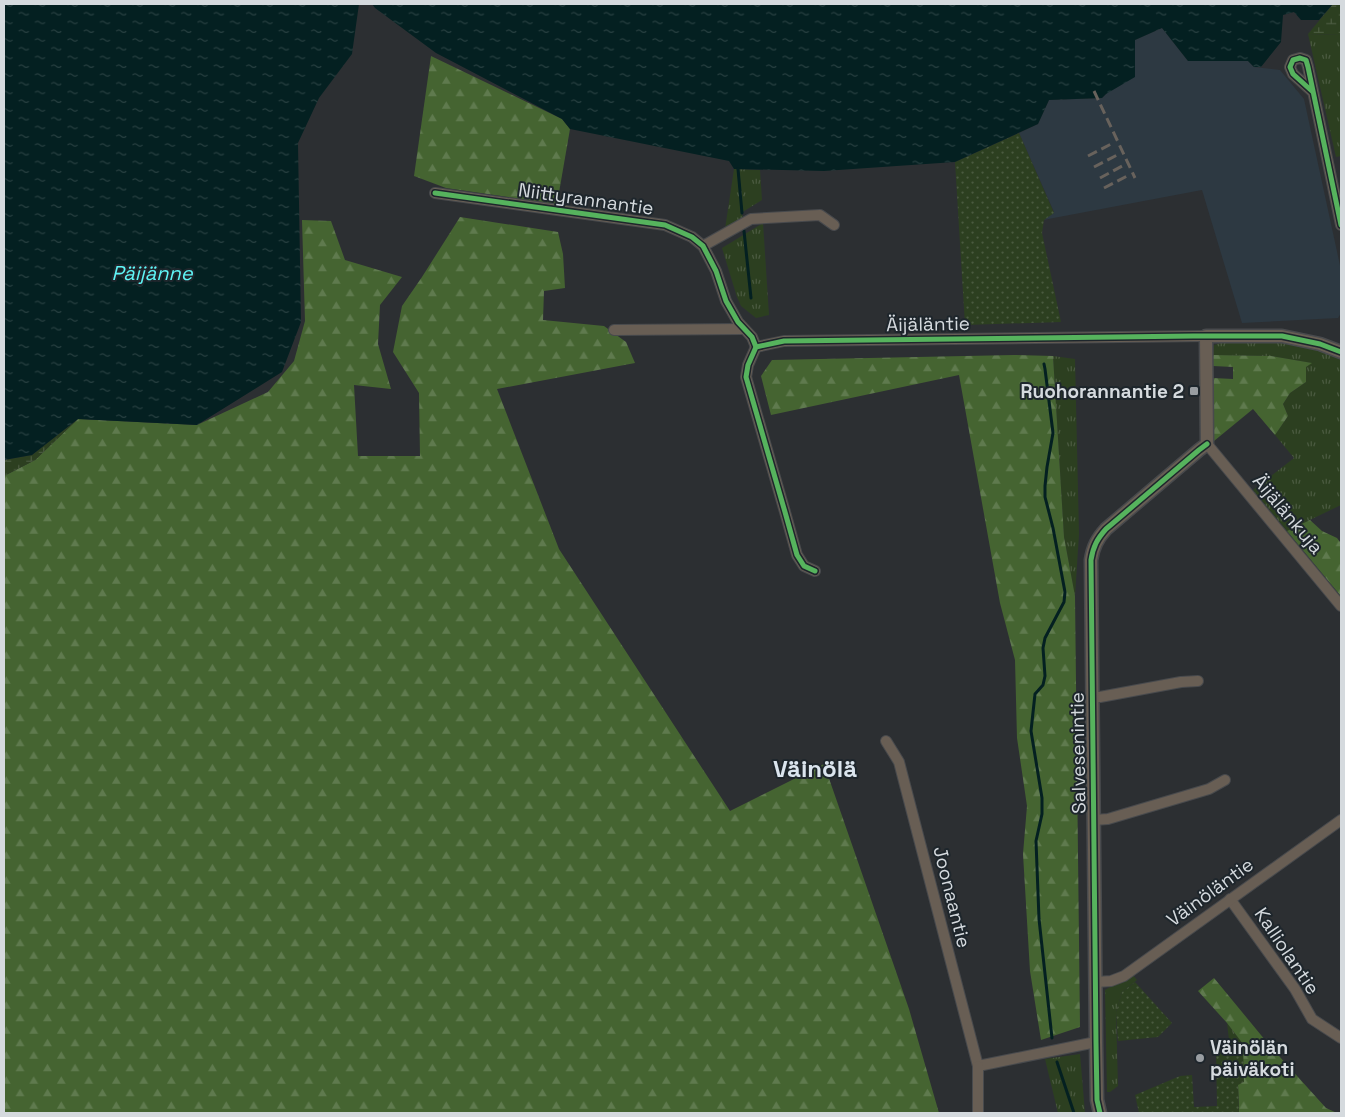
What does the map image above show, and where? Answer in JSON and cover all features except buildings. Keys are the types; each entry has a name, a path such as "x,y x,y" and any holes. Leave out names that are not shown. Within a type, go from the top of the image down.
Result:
{"street":[{"path":"1313,92 1341,225"},
{"name":"Niittyrannantie","path":"435,193 665,225 692,237 703,246 716,271 726,301 738,322 752,337 756,347"},
{"path":"703,246 751,219 820,215 834,225"},
{"path":"614,330 744,329"},
{"path":"1206,336 1208,444"},
{"name":"Äijäläntie","path":"756,347 784,341 1282,336 1320,344 1341,352"},
{"path":"756,347 748,365 746,377 797,555 804,566 815,571"},
{"name":"Äijälänkuja","path":"1208,444 1341,606"},
{"name":"Salvesenintie","path":"1100,1113 1096,1042 1092,549 1106,529 1208,444"},
{"path":"1093,697 1180,682 1198,681"},
{"name":"Joonaantie","path":"886,741 899,762 978,1066 978,1113"},
{"path":"1094,820 1108,819 1209,788 1225,780"},
{"name":"Väinöläntie","path":"1096,982 1111,981 1124,976 1341,820"},
{"name":"Kalliolantie","path":"1230,899 1295,990 1312,1019 1341,1038"},
{"path":"978,1066 1096,1042"}],"shaded area":[{"path":"1162,28 1188,61 1248,61 1254,67 1280,70 1304,99 1341,270 1341,313 1338,318 1242,323 1202,190 1043,220 1054,212 1019,133 1038,124 1049,100 1102,98 1135,40"}],"green space":[{"path":"1333,4 1341,4 1341,35 1308,34"},
{"path":"1308,34 1341,35 1341,156 1336,157"},
{"path":"431,56 562,119 570,129 557,204 446,188 414,176"},
{"path":"1019,133 1054,213 1044,220 1042,233 1061,322 965,325 955,162"},
{"path":"734,169 760,170 762,200 741,213 744,218 725,229"},
{"path":"460,217 558,232 563,254 565,288 544,291 543,320 604,326 626,342 635,363 497,389 559,549 730,811 824,764 909,1009 939,1113 4,1113 4,476 35,460 78,419 197,425 268,392 294,361 305,321 302,220 331,221 345,260 402,277 380,305 378,344 391,389 354,385 358,456 420,456 419,393 393,352 402,306"},
{"path":"763,223 769,315 756,318 741,306 722,248"},
{"path":"1227,341 1257,341 1299,346 1327,353 1341,359 1341,505 1287,531 1253,490 1294,458 1275,435 1288,416 1283,404 1290,393 1306,382 1306,367 1311,363 1271,356 1213,355 1214,345"},
{"path":"1014,355 1053,356 1064,537 1075,596 1080,1027 1041,1040 1030,971 1023,854 1027,806 1017,738 1015,660 1000,603 959,375 771,415 761,376 772,360"},
{"path":"1213,355 1271,356 1312,363 1306,367 1306,382 1290,393 1283,404 1288,416 1275,435 1253,409 1214,441 1212,437 1213,378 1233,379 1233,367 1213,366"},
{"path":"1053,356 1075,359 1079,534 1075,596 1064,537"},
{"path":"78,419 35,460 4,476 4,460 32,455"},
{"path":"1310,520 1322,531 1337,538 1340,542 1340,595 1287,531"},
{"path":"1132,974 1137,980 1122,992 1116,1012 1118,1086 1107,1092 1105,990"},
{"path":"1214,978 1270,1046 1326,1108 1337,1113 1239,1113 1238,1084 1243,1044 1198,991"},
{"path":"1135,982 1172,1023 1158,1037 1118,1041 1116,1012 1122,992"},
{"path":"1227,1023 1243,1044 1230,1048"},
{"path":"1243,1044 1244,1082 1238,1085 1239,1113 1139,1113 1135,1095 1180,1076 1192,1075 1194,1107 1217,1106 1216,1051"},
{"path":"1080,1054 1085,1113 1058,1113 1045,1059"}],"water":[{"name":"Päijänne","path":"4,4 359,4 352,54 319,98 298,143 301,322 282,372 197,425 78,419 32,455 4,460"},
{"path":"372,4 1333,4 1319,20 1301,20 1294,12 1283,15 1281,42 1261,67 1254,67 1248,61 1188,61 1162,28 1135,40 1135,77 1102,98 1049,100 1038,124 955,162 824,171 734,169 729,161 570,129 562,119 436,53"}],"waterway":[{"path":"738,169 742,213"},
{"path":"744,231 751,298"},
{"path":"1044,364 1053,433 1047,467 1045,497 1065,592 1064,602 1045,638 1043,648 1045,676 1043,685 1035,694 1031,731 1042,798 1042,814 1036,841 1039,919 1052,1038"},
{"path":"1057,1062 1074,1113"}],"railway":[{"path":"1094,91 1135,178"},
{"path":"1088,156 1113,143"},
{"path":"1094,167 1119,154"},
{"path":"1100,178 1124,165"},
{"path":"1104,188 1129,175"}],"cycle path":[{"path":"1313,92 1293,74 1290,67 1293,60 1300,58 1306,60 1308,67 1341,225"},
{"path":"435,193 665,225 692,237 703,246 716,271 726,301 738,322 752,337 756,347"},
{"path":"815,571 804,566 797,555 746,377 748,365 756,347 784,341 1282,336 1320,344 1341,352"},
{"path":"1100,1113 1097,1100 1096,1042 1091,560 1096,543 1106,529 1207,444"}],"place":[{"name":"Ruohorannantie 2","path":"1194,391"},
{"name":"Väinölän päiväkoti","path":"1200,1058"}],"district":[{"name":"Väinölä","path":"815,768"}]}
